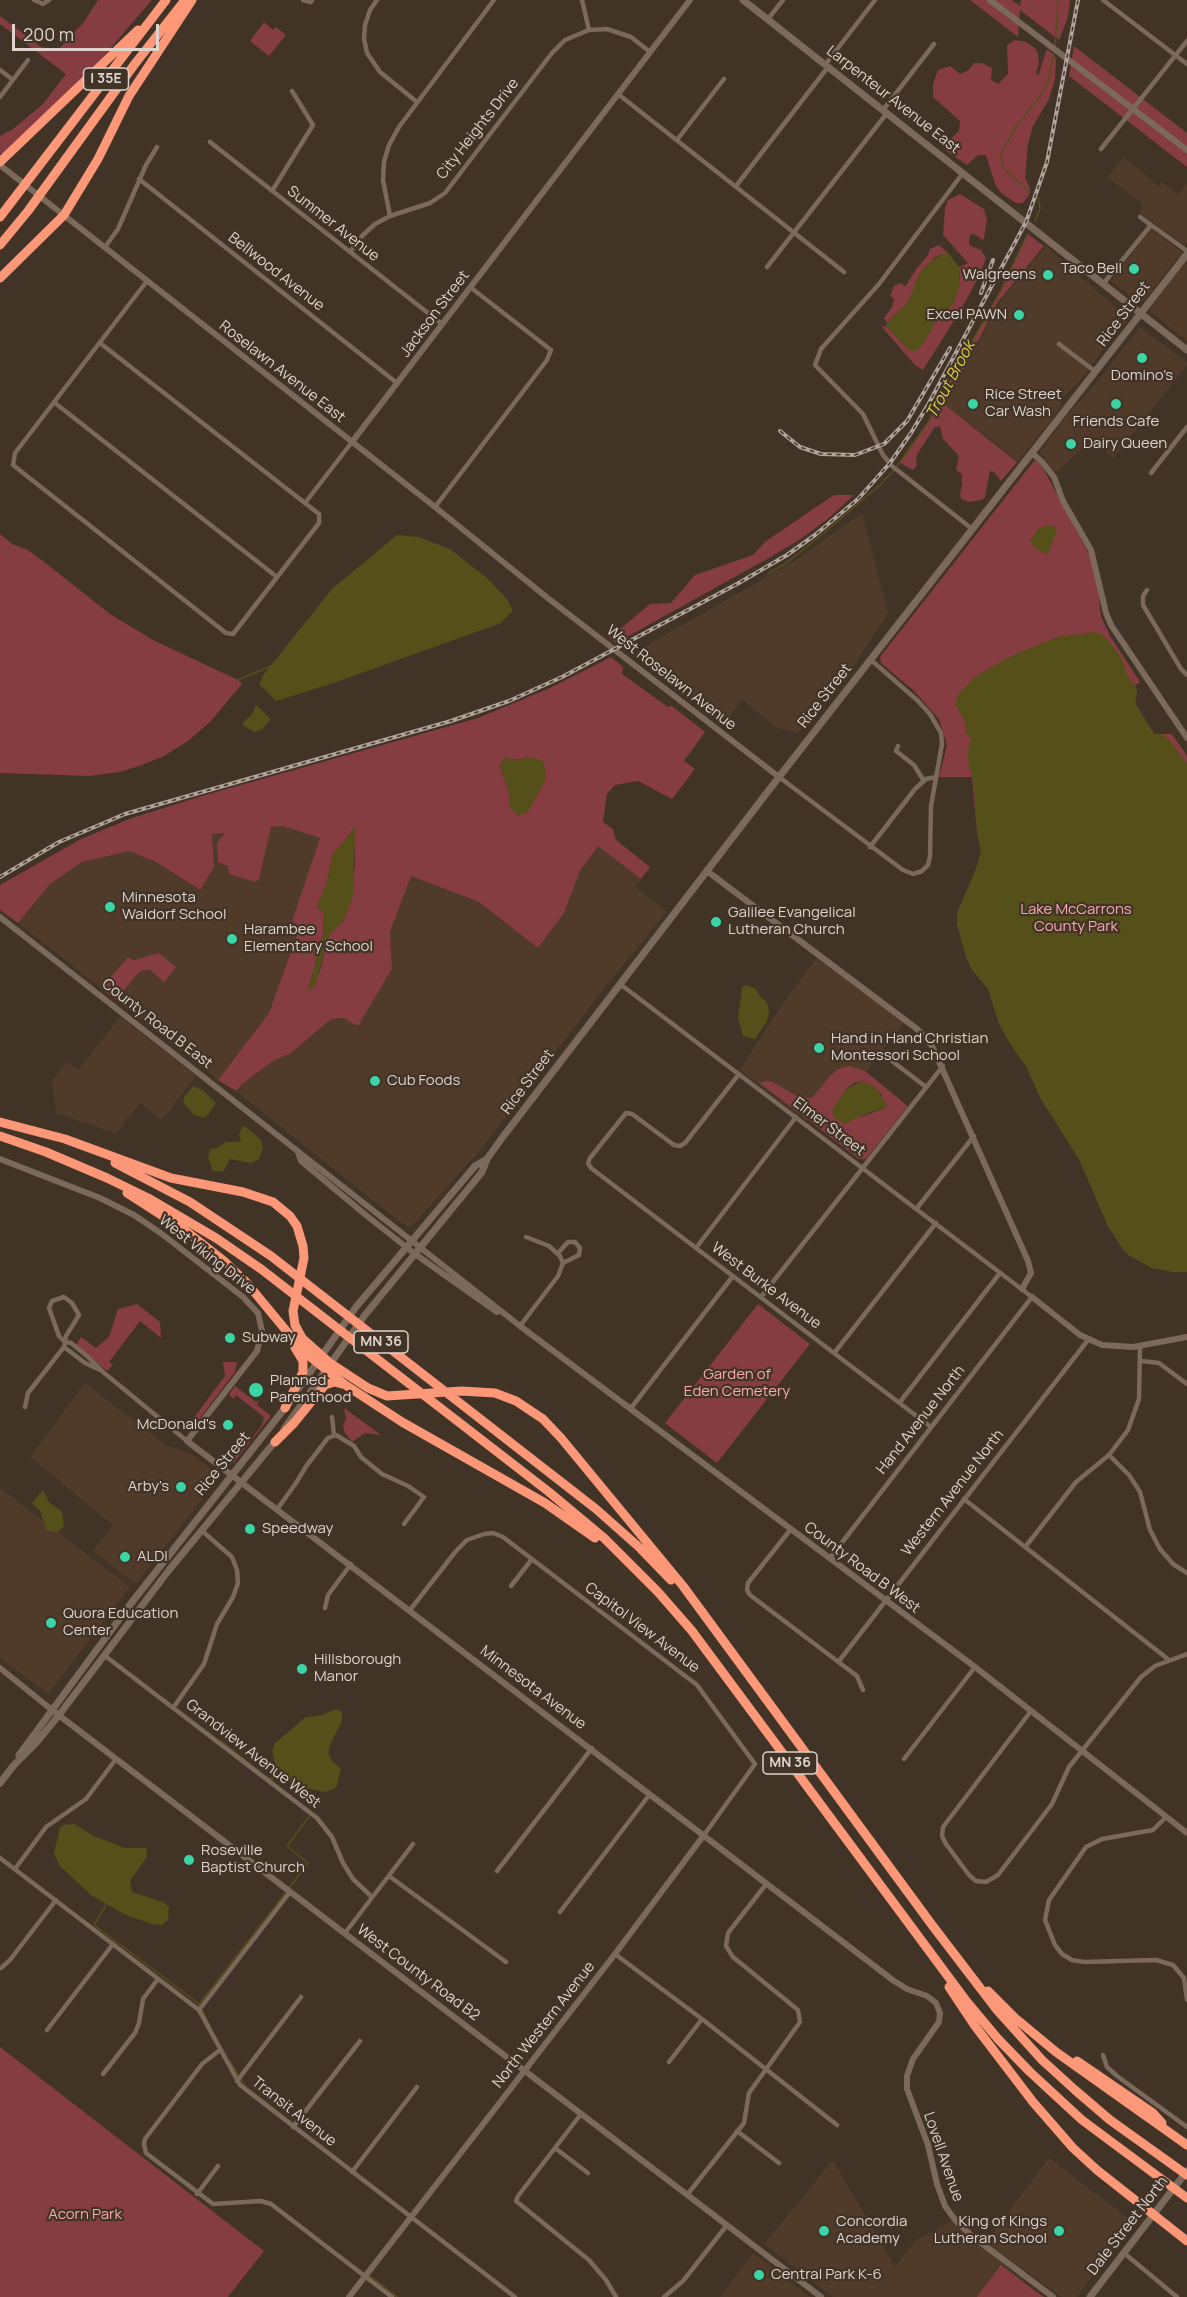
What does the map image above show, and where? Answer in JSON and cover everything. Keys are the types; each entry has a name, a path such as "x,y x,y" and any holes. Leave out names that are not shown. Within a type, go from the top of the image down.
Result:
{"highway":[{"name":"I 35E","path":"0,217 166,0"},
{"name":"I 35E","path":"0,245 47,186 134,65 185,0"},
{"path":"0,278 64,215 98,159 129,96 192,0"},
{"path":"0,163 159,9"},
{"name":"MN 36","path":"0,1122 54,1139 129,1170 190,1202 255,1245 596,1509 656,1565 708,1622 983,1993 1042,2060 1101,2112 1187,2174"},
{"path":"11,1125 65,1139 171,1178 243,1192 273,1202 290,1216 297,1226 303,1246 304,1258 293,1318 302,1338 318,1359"},
{"name":"MN 36","path":"0,1136 78,1165 129,1188 187,1219 261,1269 579,1516 658,1592 710,1653 973,2009 1030,2072 1091,2127 1187,2198"},
{"path":"78,1165 166,1217 202,1242 240,1277 277,1321 303,1361 300,1379 285,1408"},
{"path":"277,1321 344,1384 402,1422 564,1515 614,1553 658,1592"},
{"path":"328,1367 368,1388 395,1397 462,1391 484,1392 505,1396 526,1407 543,1419 561,1438 683,1586 708,1622"},
{"path":"275,1442 325,1385 334,1382 344,1384"},
{"path":"932,1925 1015,2018 1153,2113 1169,2132 1187,2145"},
{"path":"918,1937 975,2026 1051,2124 1097,2170 1187,2241"}],"main road":[{"name":"Larpenteur Avenue East","path":"743,0 1187,350"},
{"name":"Rice Street","path":"12,1767 59,1715 201,1530 275,1442 365,1315 482,1172 487,1159 778,777 1187,253"},
{"name":"Rice Street","path":"0,1784 30,1739 97,1650 285,1408 356,1307 408,1243 476,1166 487,1159"},
{"name":"Dale Street North","path":"1090,2297 1187,2174"}],"street":[{"path":"34,0 43,4 49,0"},
{"path":"303,0 311,2 312,0"},
{"path":"378,0 370,10 365,25 364,39 367,53 380,72 417,102"},
{"path":"390,216 383,180 386,153 394,135 494,0"},
{"path":"582,0 589,30 607,29 623,33 650,52"},
{"name":"Jackson Street","path":"305,503 690,0"},
{"path":"768,20 783,0"},
{"path":"736,186 875,0"},
{"path":"990,0 1187,150"},
{"path":"1103,0 1187,64"},
{"name":"City Heights Drive","path":"350,252 368,230 390,216 430,202 445,193 552,53 565,40 589,30"},
{"path":"1101,149 1187,41"},
{"path":"767,267 934,44"},
{"path":"0,97 28,60"},
{"path":"0,70 13,80"},
{"path":"677,140 724,79"},
{"path":"272,191 313,124 292,91"},
{"path":"618,94 844,272"},
{"name":"Summer Avenue","path":"210,142 442,324"},
{"path":"105,247 118,229 157,147"},
{"name":"Roselawn Avenue East","path":"0,163 549,599"},
{"path":"963,173 879,284 820,349 815,361 818,369 863,414 892,466 971,528"},
{"name":"Bellwood Avenue","path":"140,179 397,383"},
{"path":"1140,217 1187,253"},
{"path":"1103,284 1150,225"},
{"path":"100,343 319,514 320,521 234,633 226,633 16,469 12,459 147,281"},
{"path":"435,507 548,360 551,350 471,287"},
{"path":"1059,344 1096,372"},
{"path":"55,403 277,577"},
{"path":"1151,472 1187,427"},
{"path":"1032,453 1054,477 1063,501 1091,550 1110,625 1186,734"},
{"path":"1147,590 1143,596 1143,605 1181,669 1187,675"},
{"name":"West Roselawn Avenue","path":"549,599 778,777"},
{"path":"778,777 903,870 913,874 922,871 928,865 931,806 942,744 941,733 918,700 871,660"},
{"path":"892,758 897,749 914,765 924,781"},
{"path":"870,847 926,778 936,777"},
{"path":"707,871 917,1029 932,1046 943,1066 1028,1261 1031,1273 1022,1289"},
{"name":"County Road B East","path":"0,916 306,1156 417,1251"},
{"name":"Elmer Street","path":"620,984 1032,1297"},
{"path":"891,1061 926,1087"},
{"path":"761,1297 943,1066"},
{"name":"West Burke Avenue","path":"739,1074 685,1143 680,1146 674,1145 632,1114 626,1113 588,1163 591,1168 931,1427"},
{"path":"696,1248 796,1118"},
{"path":"917,1208 974,1136"},
{"name":"West Viking Drive","path":"0,1159 100,1198 134,1215 243,1297 258,1314 262,1331 257,1351 188,1440"},
{"path":"835,1352 936,1223"},
{"path":"526,1238 544,1244 558,1253 563,1263"},
{"path":"520,1326 558,1276 563,1263 579,1255 580,1248 575,1242 568,1242 558,1253"},
{"name":"County Road B West","path":"417,1251 479,1301 520,1326 975,1667 1187,1833"},
{"path":"900,1402 1000,1273"},
{"path":"631,1408 733,1276"},
{"path":"25,1407 28,1394 65,1344 66,1336 79,1315 72,1303 64,1297 52,1301 49,1308 55,1330 65,1344"},
{"path":"1032,1297 1088,1340 1111,1348 1140,1346 1187,1337"},
{"name":"Hand Avenue North","path":"830,1558 1032,1297"},
{"name":"Western Avenue North","path":"839,1661 1088,1340"},
{"name":"Minnesota Avenue","path":"65,1344 71,1343 103,1372 233,1475 894,1981 906,1989 932,1998 939,2007 939,2022"},
{"path":"1026,1546 1076,1482 1109,1455 1128,1430 1136,1411 1140,1388 1140,1346"},
{"path":"1141,1361 1159,1363 1187,1384"},
{"path":"332,1417 334,1435"},
{"path":"278,1508 307,1465 328,1438 334,1435"},
{"path":"334,1435 354,1446 361,1457 382,1474 408,1486 424,1497 404,1524"},
{"path":"1109,1455 1129,1475 1140,1492 1150,1530 1160,1549 1173,1564 1187,1573"},
{"path":"964,1499 1169,1660"},
{"path":"791,1529 748,1583 747,1590 750,1595 857,1676 863,1690"},
{"path":"173,1708 204,1664 217,1624 233,1597 238,1583 237,1570 232,1557 201,1530"},
{"name":"Capitol View Avenue","path":"410,1610 467,1540 493,1533 503,1537 697,1685 755,1764"},
{"path":"511,1586 532,1559"},
{"path":"324,1608 328,1595 351,1564"},
{"name":"Grandview Avenue West","path":"97,1650 317,1818 332,1838 347,1871 372,1897"},
{"path":"1031,1711 946,1822 942,1831 946,1844 972,1878 986,1882 998,1875 1052,1804 1064,1774 1144,1674 1169,1660 1187,1654"},
{"path":"904,1759 975,1667"},
{"name":"West County Road B2","path":"0,1668 821,2297"},
{"path":"497,1871 592,1748"},
{"path":"15,1869 46,1827 86,1799 116,1758"},
{"name":"North Western Avenue","path":"349,2297 615,1954 755,1764"},
{"path":"560,1912 650,1794"},
{"path":"1166,1817 1154,1830 1102,1839 1086,1847 1049,1900 1045,1920 1054,1945 1072,1960 1084,1962 1156,1960 1173,1965 1184,1978 1187,2000"},
{"path":"345,1933 413,1844"},
{"name":"Transit Avenue","path":"0,1858 199,2010 237,2081 410,2218 515,2297"},
{"path":"388,1876 506,1962"},
{"path":"687,2195 746,2119 749,2093 799,2025 800,2014 796,2008 730,1954 726,1941 728,1933 767,1883"},
{"path":"199,2010 290,1892"},
{"path":"1,1968 10,1960 56,1900"},
{"path":"47,2030 113,1944"},
{"path":"615,1954 702,2019 837,2126"},
{"path":"103,2074 135,2033 139,2024 143,1999 158,1979"},
{"path":"237,2081 301,1997"},
{"path":"669,2062 702,2019"},
{"name":"Lovell Avenue","path":"939,2022 913,2059 907,2082 909,2096 927,2142 945,2206 956,2221 972,2236 1053,2297"},
{"path":"293,2127 360,2042"},
{"path":"220,2050 202,2064 146,2139 144,2148 148,2156 213,2204 261,2201 271,2204 392,2297"},
{"path":"1103,2055 1107,2067 1117,2076 1187,2127"},
{"path":"352,2172 417,2087"},
{"path":"581,2114 516,2201 589,2260 606,2280 616,2297"},
{"path":"737,2131 779,2163"},
{"path":"555,2148 588,2173"},
{"path":"197,2194 218,2166"},
{"path":"664,2297 683,2282 727,2225"},
{"path":"1124,2253 1178,2297"}],"shaded area":[{"path":"1124,157 1159,187 1162,182 1178,195 1187,183 1187,243 1185,245 1143,216 1140,212 1142,203 1107,177"},
{"path":"1151,229 1182,252 1143,302 1138,302 1111,281"},
{"path":"1046,246 1129,319 1114,334 1083,377 1060,400 1062,406 1018,461 945,405 999,303"},
{"path":"942,254 949,254 959,267 960,281 957,295 953,304 935,323 922,345 916,351 909,350 886,326 887,322 907,304 919,274 926,265"},
{"path":"1187,259 1187,341 1149,310"},
{"path":"1140,327 1187,362 1187,365 1114,458 1091,440 1058,471 1054,472 1040,452 1067,415 1097,382"},
{"path":"862,513 888,613 848,675 798,732 776,728 742,699 725,724 635,652 793,562"},
{"path":"1050,525 1057,531 1046,554 1036,549 1030,541 1039,528"},
{"path":"397,535 419,537 450,549 487,578 507,599 513,610 501,623 331,684 276,701 259,684 264,674 332,589"},
{"name":"Lake McCarrons County Park","path":"1094,632 1108,640 1122,659 1129,679 1135,685 1137,692 1135,703 1154,734 1162,734 1169,740 1187,763 1187,1272 1152,1268 1130,1256 1123,1249 1108,1226 1079,1159 1041,1099 1026,1066 999,1023 988,989 971,968 957,924 957,913 981,852 974,785 968,760 971,739 956,705 957,696 975,677 1009,657 1057,637"},
{"path":"256,705 271,719 262,729 255,732 242,725 251,716"},
{"path":"528,757 544,761 546,779 528,812 518,816 510,807 509,792 500,766 505,758 518,760"},
{"name":"Harambee Elementary School","path":"283,826 320,838 292,921 300,926 269,1013 218,1080 116,1000 140,971 150,970 164,981 176,967 127,957 101,988 18,923 50,884 82,862 130,851 156,862 199,890 214,867 212,834"},
{"path":"355,827 353,896 343,922 329,935 315,986 308,991 323,934 324,913 317,907 327,882 333,853"},
{"path":"598,846 641,879 635,887 667,911 599,995 482,1148 412,1226 408,1227 395,1218 236,1091 273,1061 291,1053 331,1019 343,1018 358,1025 392,969 390,932 411,876 479,902 538,948 564,913 580,871"},
{"name":"Hand in Hand Christian Montessori School","path":"817,958 904,1022 866,1072 855,1071 840,1077 805,1120 740,1070 783,1003"},
{"path":"746,985 756,989 760,997 767,1002 769,1012 767,1021 755,1039 743,1036 738,1018 742,988"},
{"path":"120,1017 196,1076 162,1120 140,1103 116,1133 56,1113 52,1080 67,1062 78,1070"},
{"path":"862,1081 874,1086 887,1105 885,1108 844,1124 835,1118 832,1112 846,1089"},
{"path":"193,1086 204,1091 216,1103 204,1118 193,1114 183,1102"},
{"path":"243,1126 261,1140 263,1148 259,1159 251,1163 230,1159 223,1172 213,1171 208,1158 210,1149 217,1148 226,1142 239,1142"},
{"path":"85,1383 166,1445 194,1456 220,1476 136,1584 93,1551 113,1525 30,1457"},
{"name":"Quora Education Center","path":"0,1488 130,1587 48,1694 0,1658"},
{"path":"43,1490 49,1502 62,1512 64,1526 58,1532 47,1531 40,1511 32,1503"},
{"path":"336,1709 342,1712 342,1721 328,1753 332,1761 341,1769 336,1788 325,1792 294,1786 280,1773 275,1763 272,1751 275,1743 306,1717 319,1716"},
{"path":"74,1824 94,1836 125,1848 147,1848 146,1858 130,1881 132,1892 163,1902 169,1907 168,1920 162,1925 152,1924 126,1915 92,1896 60,1866 54,1854 60,1828 63,1825"},
{"name":"King of Kings Lutheran School","path":"1049,2158 1132,2221 1077,2297 1062,2297 986,2242"},
{"name":"Concordia Academy","path":"833,2160 895,2267 916,2240 950,2222 1044,2297 833,2297 764,2244"},
{"name":"Central Park K-6","path":"753,2253 810,2297 720,2297"}],"green space":[{"path":"98,0 152,0 102,58 3,155 0,153 0,136 13,129 43,104 66,74 0,24 0,16 41,47 58,50 84,22"},
{"path":"970,0 1012,0 1020,6 1021,0 1070,0 1068,17 1059,40 1020,10 1018,37"},
{"path":"264,22 273,30 276,27 286,35 269,56 250,41"},
{"path":"1015,40 1026,42 1035,48 1038,54 1039,64 1036,72 1038,76 1047,49 1055,56 1056,61 1055,79 1049,99 1033,126 1028,144 1025,178 1030,188 1029,195 1023,203 1016,203 1001,193 995,184 986,155 978,155 967,165 948,152 943,146 959,131 960,121 933,97 933,84 938,70 950,66 960,74 969,70 974,63 982,63 992,68 991,80 998,84 1008,74 1007,45"},
{"path":"1074,46 1187,133 1187,167 1069,76"},
{"path":"960,194 984,209 987,220 984,238 982,240 974,234 970,235 969,242 971,246 981,250 986,258 979,277 960,311 923,370 915,365 882,327 886,326 909,350 922,345 935,323 945,313 960,281 959,267 968,263 943,235 945,208 948,200"},
{"path":"1028,234 1044,246 998,302 945,405 1017,462 1001,481 994,472 990,471 985,497 982,500 969,502 961,499 962,474 956,470 959,456 943,439 940,426 934,428 918,453 917,465 913,470 900,463 929,421 1001,290"},
{"path":"939,245 949,254 942,254 934,258 907,304 887,322 884,318 892,307 894,299 890,296 894,286 901,283 905,287 930,249"},
{"name":"Lake McCarrons County Park","path":"1034,461 1043,468 1090,556 1101,616 1110,636 1140,682 1135,685 1137,692 1135,703 1154,734 1172,734 1187,756 1187,1272 1152,1268 1130,1256 1123,1249 1108,1226 1079,1159 1041,1099 1026,1066 999,1023 988,989 971,968 957,924 957,913 981,852 972,777 939,777 947,745 939,719 914,691 881,663 880,657"},
{"path":"834,495 854,495 829,518 799,540 767,559 616,643 609,638 650,604 671,603 695,575 753,555 766,541"},
{"path":"0,534 12,544 28,550 110,614 153,640 238,680 242,684 210,722 188,741 164,756 142,765 120,772 89,776 0,773"},
{"path":"611,657 623,667 622,674 668,707 672,706 705,732 684,761 695,769 672,799 638,781 615,785 607,794 603,822 613,829 616,840 650,867 641,879 598,846 580,871 564,913 538,948 479,902 411,876 390,932 392,969 358,1026 343,1018 331,1019 291,1053 273,1061 236,1091 218,1080 269,1013 300,926 292,921 320,838 283,826 271,827 259,879 255,882 229,874 228,866 218,862 217,843 225,833 212,834 214,867 200,890 156,862 130,851 82,862 50,884 18,923 0,910 0,885 81,839 132,818 478,718 550,688","holes":["528,757 510,807 509,792 500,766 505,758 518,760","354,828 355,867 343,922 329,934 320,971 308,991 323,934 324,913 317,907 327,882 333,853"]},
{"path":"159,953 176,967 164,982 150,970 140,971 116,1000 101,988 128,957 134,960"},
{"path":"849,1066 865,1071 908,1106 866,1159 859,1159 760,1083 773,1082 797,1096 810,1098 838,1069","holes":["862,1081 881,1094 885,1108 861,1117 846,1089"]},
{"path":"137,1304 160,1322 161,1338 140,1321 109,1362 113,1365 107,1371 76,1345 81,1337 96,1348 109,1337 118,1309"},
{"name":"Garden of Eden Cemetery","path":"758,1304 810,1344 717,1463 665,1423"},
{"path":"223,1362 237,1362 235,1372 194,1426 190,1423 225,1376"},
{"path":"235,1386 256,1402 259,1401 257,1405 271,1416 231,1464 222,1459 222,1456 240,1453 262,1425 264,1417 236,1395 234,1399 230,1396"},
{"path":"344,1408 381,1435 365,1433 352,1442 345,1433 343,1425 346,1419"},
{"name":"Acorn Park","path":"0,2047 264,2251 228,2297 0,2297"},
{"path":"1001,2265 1032,2289 1044,2297 977,2297"}],"waterway":[{"name":"Trout Brook","path":"1055,47 1058,0"},
{"name":"Trout Brook","path":"1030,192 1004,169 1001,159 1002,151 1016,127 1043,92 1048,82 1054,52"},
{"name":"Trout Brook","path":"1035,221 1040,209 1038,197"},
{"name":"Trout Brook","path":"897,466 929,421 1001,290 1027,235"},
{"path":"768,574 788,562 819,537 880,485 894,470"},
{"path":"238,680 271,666"},
{"path":"221,1741 282,1789"},
{"path":"270,1778 287,1779"},
{"path":"290,1887 308,1863 287,1846 311,1814"},
{"path":"200,2003 287,1891"},
{"path":"106,1905 94,1925 199,2004 210,2026"},
{"path":"230,2061 238,2075"},
{"path":"241,2079 245,2086 294,2124"},
{"path":"369,2275 397,2297"}],"railway":[{"path":"0,877 59,842 125,814 451,721 509,701 562,677 737,584 787,555 815,535 858,499 890,463 911,433 1026,222 1047,162 1078,0"},
{"path":"981,293 993,260"},
{"path":"780,431 800,447 821,454 855,455 884,444 907,421 950,348"}],"place":[{"name":"Taco Bell","path":"1134,269"},
{"name":"Walgreens","path":"1048,275"},
{"name":"Excel PAWN","path":"1019,315"},
{"name":"Domino's","path":"1142,358"},
{"name":"Rice Street Car Wash","path":"973,404"},
{"name":"Friends Cafe","path":"1116,404"},
{"name":"Dairy Queen","path":"1071,444"},
{"name":"Minnesota Waldorf School","path":"110,907"},
{"name":"Galilee Evangelical Lutheran Church","path":"716,922"},
{"name":"Harambee Elementary School","path":"232,939"},
{"name":"Hand in Hand Christian Montessori School","path":"819,1048"},
{"name":"Cub Foods","path":"375,1081"},
{"name":"Subway","path":"230,1338"},
{"name":"Planned Parenthood","path":"256,1390"},
{"name":"McDonald's","path":"228,1425"},
{"name":"Arby's","path":"181,1487"},
{"name":"Speedway","path":"250,1529"},
{"name":"ALDI","path":"125,1557"},
{"name":"Quora Education Center","path":"51,1623"},
{"name":"Hillsborough Manor","path":"302,1669"},
{"name":"Roseville Baptist Church","path":"189,1860"},
{"name":"Concordia Academy","path":"824,2231"},
{"name":"King of Kings Lutheran School","path":"1059,2231"},
{"name":"Central Park K-6","path":"759,2275"}]}
